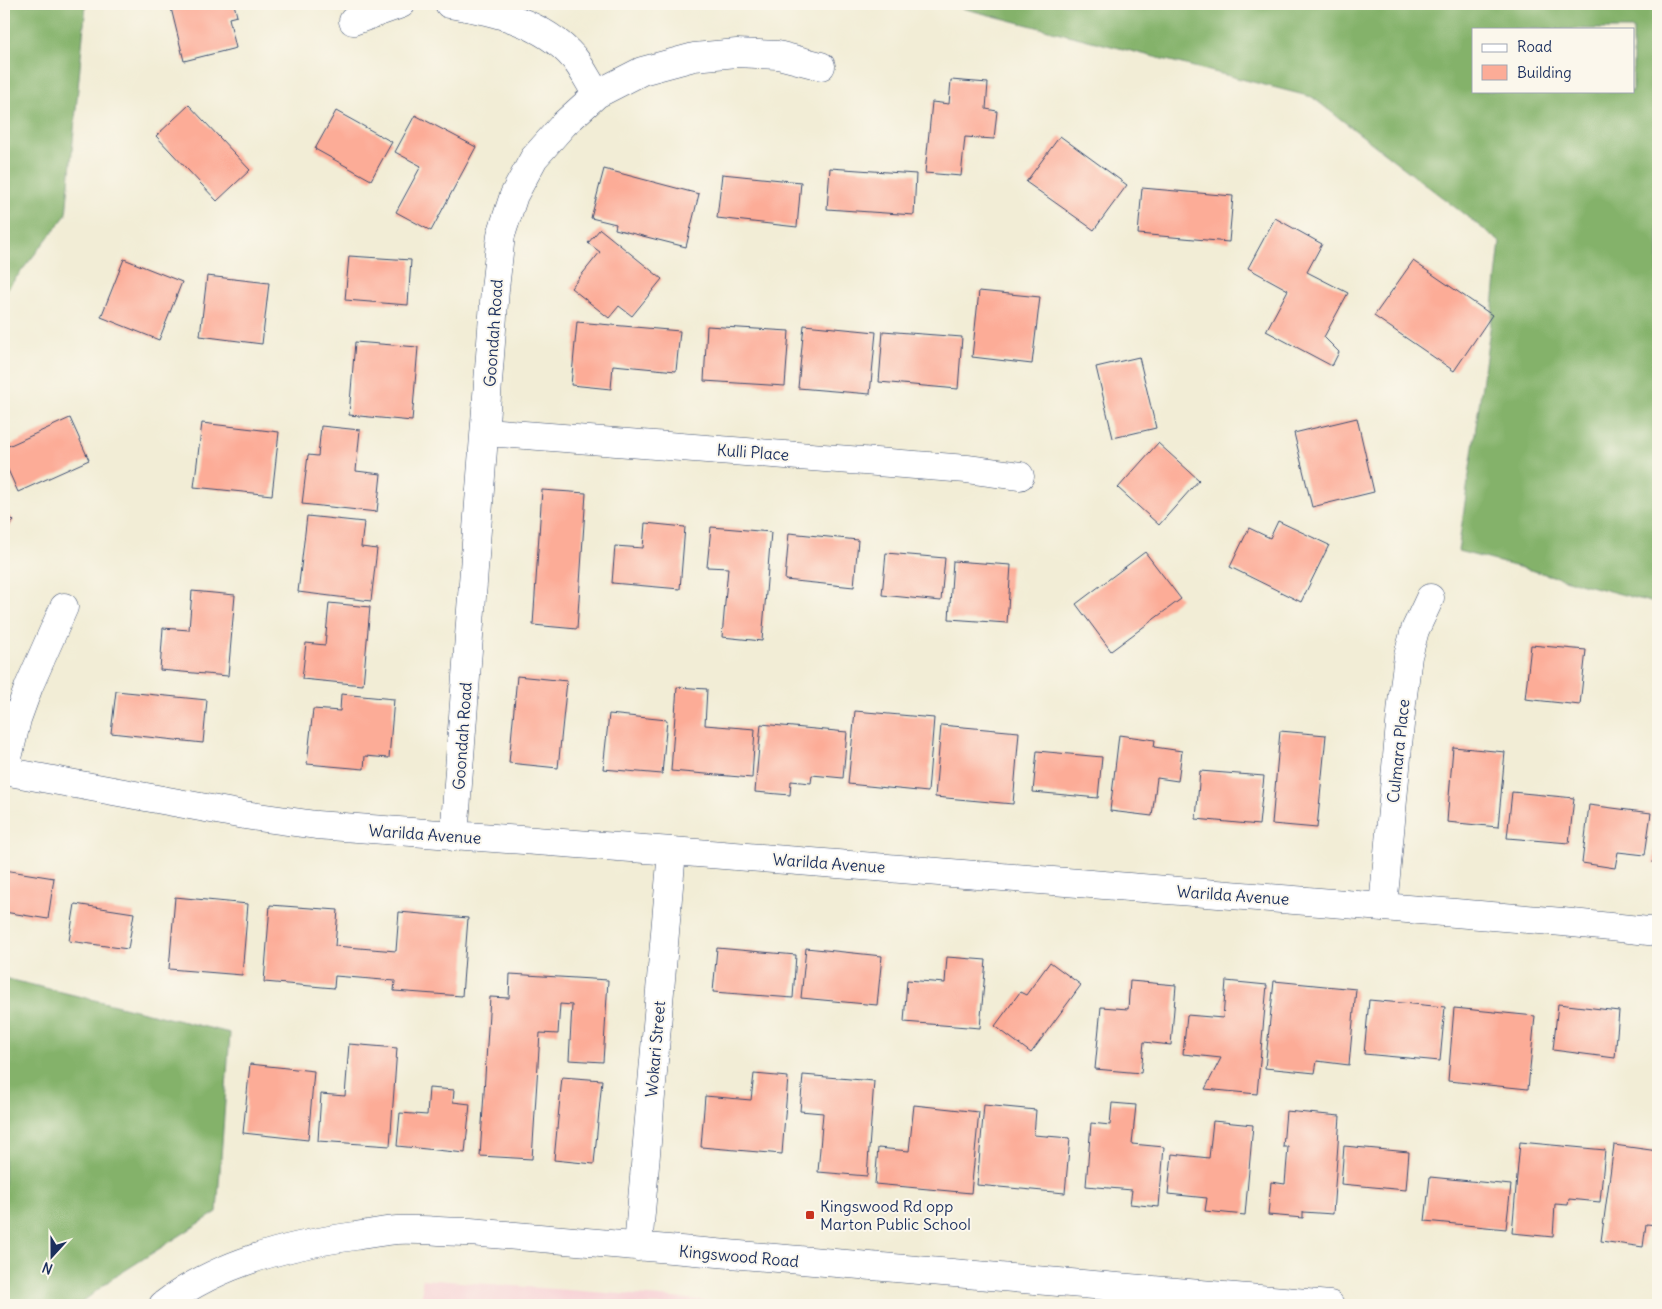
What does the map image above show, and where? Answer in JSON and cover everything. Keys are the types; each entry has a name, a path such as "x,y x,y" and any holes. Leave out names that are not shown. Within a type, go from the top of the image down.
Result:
{"street":[{"path":"353,21 400,4"},
{"path":"449,4 483,10 521,21 551,38 574,58 597,94"},
{"name":"Goondah Road","path":"454,837 486,432 495,289 501,235 514,195 534,158 564,124 597,94 642,71 694,57 737,53 778,55 821,66"},
{"name":"Kulli Place","path":"486,432 967,469 1020,476"},
{"name":"Culmara Place","path":"1383,907 1408,656 1415,630 1430,598"},
{"path":"4,771 17,719 28,686 64,607"},
{"name":"Warilda Avenue","path":"4,771 244,815 316,825 1383,907 1658,932"},
{"name":"Wokari Street","path":"638,1247 672,851"},
{"name":"Kingswood Road","path":"163,1305 221,1270 279,1250 321,1240 396,1230 470,1232 1330,1305"}],"shaded area":[{"path":"422,1279 768,1305 422,1305"}],"green space":[{"path":"4,4 86,4 66,215 4,293"},
{"path":"946,4 1658,4 1658,604 1458,551 1492,315 1500,242 1312,97"},
{"path":"4,978 230,1033 217,1212 110,1280 79,1305 4,1305"}],"building":[{"path":"170,4 234,4 237,16 229,18 236,48 184,61"},
{"path":"951,80 988,83 986,109 997,111 994,139 965,137 961,176 925,173 932,102 949,104"},
{"path":"189,105 250,170 217,201 156,136"},
{"path":"336,111 392,142 371,180 315,149"},
{"path":"415,115 476,147 431,231 396,212 421,166 395,152"},
{"path":"1060,136 1127,185 1094,230 1026,182"},
{"path":"830,168 916,174 914,215 827,209"},
{"path":"604,169 699,194 686,247 615,229 616,224 591,218"},
{"path":"722,174 801,182 797,227 717,218"},
{"path":"1142,188 1233,196 1229,242 1138,234"},
{"path":"1275,218 1322,244 1307,272 1348,293 1324,337 1339,352 1332,366 1266,331 1288,290 1248,268"},
{"path":"600,229 662,279 632,316 619,306 609,318 571,288 600,252 588,243"},
{"path":"349,256 411,260 408,305 345,300"},
{"path":"124,259 182,282 159,340 101,317"},
{"path":"1413,261 1492,315 1454,371 1374,316"},
{"path":"207,276 269,283 262,344 200,336"},
{"path":"979,291 1040,297 1032,364 972,357"},
{"path":"577,322 680,331 676,371 613,365 611,389 571,385"},
{"path":"804,325 876,332 870,394 798,388"},
{"path":"707,326 789,331 785,386 704,381"},
{"path":"883,331 962,337 958,389 879,382"},
{"path":"355,342 418,347 412,421 349,415"},
{"path":"1139,357 1156,428 1113,438 1096,367"},
{"path":"70,418 89,460 18,492 4,461 4,448"},
{"path":"1357,418 1374,492 1312,507 1294,433"},
{"path":"202,423 279,432 272,495 194,487"},
{"path":"321,426 360,430 356,471 381,474 377,512 302,504 308,455 318,456"},
{"path":"1158,443 1199,480 1159,525 1118,488"},
{"path":"542,490 586,493 577,629 533,625"},
{"path":"4,511 14,521 4,532"},
{"path":"307,516 364,522 361,547 377,549 371,601 298,592"},
{"path":"1278,521 1329,545 1301,602 1230,567 1249,528 1270,538"},
{"path":"645,523 685,527 680,589 612,583 615,546 643,548"},
{"path":"711,527 771,532 762,641 722,637 728,568 707,567"},
{"path":"789,533 858,540 854,587 785,580"},
{"path":"1145,552 1181,599 1111,651 1076,604"},
{"path":"886,553 945,558 941,601 882,595"},
{"path":"953,561 1011,565 1007,623 949,619"},
{"path":"192,591 235,595 228,676 160,670 163,628 189,630"},
{"path":"329,603 370,607 363,685 302,679 306,643 325,645"},
{"path":"1531,645 1586,650 1580,705 1525,699"},
{"path":"517,676 567,681 558,768 509,763"},
{"path":"677,687 707,689 705,725 755,729 752,778 671,771"},
{"path":"116,691 207,700 203,743 111,733"},
{"path":"341,694 394,699 389,758 365,756 364,769 307,764 313,709 340,711"},
{"path":"855,711 934,718 928,792 848,784"},
{"path":"609,714 667,720 662,774 603,769"},
{"path":"761,724 847,732 843,778 812,775 811,783 791,781 790,795 755,792"},
{"path":"941,725 1019,732 1013,804 935,797"},
{"path":"1280,731 1326,735 1317,828 1272,824"},
{"path":"1119,735 1155,740 1154,747 1182,751 1178,781 1157,778 1152,816 1110,811"},
{"path":"1453,747 1505,752 1498,827 1447,822"},
{"path":"1037,751 1102,757 1098,798 1033,792"},
{"path":"1200,771 1264,776 1259,825 1196,819"},
{"path":"1512,792 1574,798 1569,843 1507,838"},
{"path":"1589,805 1651,813 1645,855 1618,852 1615,868 1582,863"},
{"path":"1658,832 1658,864 1653,863"},
{"path":"4,870 54,878 48,919 4,912"},
{"path":"175,897 248,904 242,975 169,969"},
{"path":"75,904 134,913 128,949 69,941"},
{"path":"270,905 338,910 335,946 396,951 399,912 468,918 462,996 394,991 395,981 335,976 334,988 264,982"},
{"path":"717,948 796,955 793,998 713,992"},
{"path":"806,948 882,956 877,1005 801,998"},
{"path":"947,957 986,960 980,1028 904,1022 907,980 945,983"},
{"path":"1050,962 1081,985 1031,1053 995,1026 1020,992 1026,995"},
{"path":"510,974 608,980 603,1062 569,1060 572,1005 560,1004 558,1034 540,1033 532,1159 480,1156 490,997 509,998"},
{"path":"1130,981 1176,985 1171,1045 1144,1042 1141,1073 1095,1069 1101,1007 1128,1009"},
{"path":"1226,981 1267,985 1257,1094 1205,1089 1221,1058 1183,1054 1187,1015 1223,1018"},
{"path":"1274,981 1356,989 1349,1065 1317,1061 1315,1073 1265,1068"},
{"path":"1369,1000 1445,1007 1440,1061 1364,1054"},
{"path":"1558,1004 1619,1011 1615,1058 1553,1050"},
{"path":"1454,1008 1535,1016 1528,1089 1448,1081"},
{"path":"349,1044 397,1048 390,1146 318,1141 321,1094 345,1096"},
{"path":"250,1064 314,1071 308,1140 243,1133"},
{"path":"754,1074 788,1077 782,1154 701,1147 705,1096 751,1100"},
{"path":"803,1075 874,1081 867,1176 818,1172 823,1113 800,1111"},
{"path":"562,1077 602,1080 594,1164 554,1160"},
{"path":"429,1088 454,1090 453,1102 470,1104 465,1153 397,1146 400,1113 427,1115"},
{"path":"1112,1103 1136,1105 1132,1144 1164,1147 1159,1207 1130,1204 1132,1190 1086,1186 1091,1123 1110,1125"},
{"path":"914,1105 979,1112 971,1193 875,1184 878,1148 909,1151"},
{"path":"984,1105 1036,1110 1034,1135 1070,1138 1065,1193 977,1185"},
{"path":"1286,1111 1340,1116 1333,1214 1303,1212 1303,1218 1268,1215 1271,1182 1285,1184 1288,1147 1283,1147"},
{"path":"1213,1121 1253,1125 1245,1215 1205,1211 1207,1198 1168,1194 1172,1154 1209,1158"},
{"path":"1520,1142 1605,1150 1600,1202 1569,1199 1568,1205 1555,1204 1553,1237 1512,1233"},
{"path":"1614,1145 1658,1151 1658,1225 1646,1224 1643,1247 1601,1241"},
{"path":"1344,1146 1409,1152 1406,1190 1341,1184"},
{"path":"1430,1177 1511,1185 1506,1229 1425,1221"}],"place":[{"name":"Kingswood Rd opp Marton Public School","path":"810,1215"}]}
